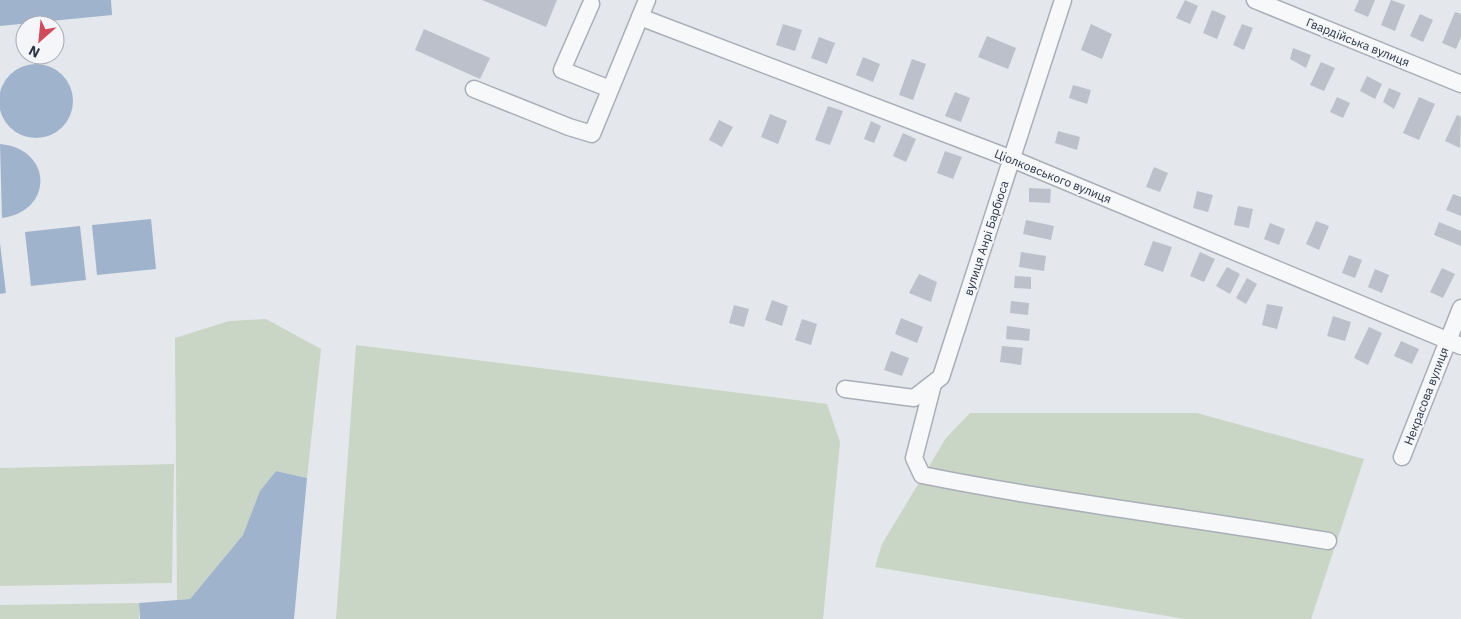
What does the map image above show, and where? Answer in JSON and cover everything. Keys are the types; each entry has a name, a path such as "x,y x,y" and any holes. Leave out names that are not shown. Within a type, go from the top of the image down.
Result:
{"street":[{"path":"474,89 569,127 592,134 647,0"},
{"name":"вулиця Анрі Барбюса","path":"845,389 914,398 940,377 1064,0"},
{"name":"Гвардійська вулиця","path":"1255,0 1461,84"},
{"path":"591,4 562,70 610,89"},
{"name":"Ціолковського вулиця","path":"640,17 1012,159 1454,343"},
{"name":"Некрасова вулиця","path":"1402,457 1454,343 1461,308"},
{"path":"932,384 914,458 922,475 1024,495 1219,522 1328,541"}],"green space":[{"path":"266,319 321,349 307,478 276,471 260,492 243,535 190,599 177,600 175,338 229,321"},
{"path":"356,345 827,404 840,442 823,619 336,619"},
{"path":"970,413 1197,413 1364,459 1311,619 1185,619 875,567 882,544 946,438"},
{"path":"174,464 172,583 0,586 0,468"},
{"path":"139,603 139,619 0,619 0,605"}],"water":[{"path":"0,0 111,0 112,15 65,20 65,15 15,15 15,25 0,26"},
{"path":"29,65 50,67 62,75 72,94 73,101 70,115 62,127 43,137 36,138 22,135 10,127 0,108 -1,101 2,87 10,75"},
{"path":"0,144 17,148 30,157 38,168 40,180 38,193 31,204 19,213 2,218"},
{"path":"151,219 156,269 97,275 92,225"},
{"path":"80,226 86,280 31,286 25,232"},
{"path":"0,243 6,293 0,294"},
{"path":"276,471 307,478 294,619 140,619 139,603 190,599 243,535 260,491"}],"building":[{"path":"482,0 557,0 546,27"},
{"path":"1185,0 1198,6 1190,24 1176,18"},
{"path":"1359,0 1375,0 1368,17 1354,11"},
{"path":"1391,0 1405,5 1395,31 1381,25"},
{"path":"1212,10 1226,16 1217,39 1203,33"},
{"path":"1455,12 1461,14 1461,37 1456,49 1442,43"},
{"path":"1420,14 1433,20 1423,42 1410,36"},
{"path":"783,24 802,30 795,51 776,45"},
{"path":"1091,24 1112,34 1102,59 1081,50"},
{"path":"1242,24 1253,28 1244,50 1233,45"},
{"path":"424,29 490,58 480,79 415,50"},
{"path":"987,36 1016,48 1008,69 978,57"},
{"path":"819,37 835,43 827,64 811,58"},
{"path":"1293,48 1311,55 1306,68 1290,59"},
{"path":"863,57 880,64 873,82 856,75"},
{"path":"912,59 926,64 913,100 899,95"},
{"path":"1321,62 1335,68 1324,91 1310,85"},
{"path":"1367,76 1382,84 1375,99 1360,91"},
{"path":"1073,85 1091,90 1087,104 1069,98"},
{"path":"1389,88 1401,93 1394,109 1383,102"},
{"path":"955,92 970,98 961,122 945,116"},
{"path":"1337,97 1350,103 1343,118 1330,112"},
{"path":"1419,97 1435,104 1419,140 1403,133"},
{"path":"828,106 843,111 830,145 815,140"},
{"path":"770,114 787,121 778,144 761,137"},
{"path":"1457,115 1461,117 1460,148 1445,141"},
{"path":"719,120 733,127 722,147 709,140"},
{"path":"871,121 881,126 874,143 864,139"},
{"path":"1058,131 1080,137 1077,150 1055,143"},
{"path":"903,133 916,139 906,162 893,156"},
{"path":"945,151 962,157 953,179 937,173"},
{"path":"1154,167 1168,173 1160,192 1146,187"},
{"path":"1029,188 1051,189 1050,203 1029,202"},
{"path":"1197,191 1213,195 1208,212 1193,208"},
{"path":"1453,194 1461,197 1461,216 1446,210"},
{"path":"1238,206 1253,209 1249,228 1234,225"},
{"path":"1026,220 1054,226 1051,240 1023,234"},
{"path":"1316,221 1329,226 1319,250 1306,244"},
{"path":"1439,222 1461,231 1461,246 1434,235"},
{"path":"1270,223 1285,229 1279,245 1264,239"},
{"path":"1153,241 1172,247 1163,272 1144,265"},
{"path":"1021,252 1046,256 1044,271 1019,267"},
{"path":"1200,252 1215,259 1204,282 1190,276"},
{"path":"1349,255 1362,260 1355,278 1342,273"},
{"path":"1227,267 1240,274 1230,294 1216,286"},
{"path":"1442,268 1455,274 1443,298 1430,292"},
{"path":"1375,269 1389,275 1382,293 1368,287"},
{"path":"919,274 937,282 931,302 909,293"},
{"path":"1015,276 1031,277 1031,289 1014,288"},
{"path":"1247,278 1257,284 1246,304 1236,298"},
{"path":"772,300 788,306 782,326 765,320"},
{"path":"1011,301 1029,303 1028,315 1010,313"},
{"path":"1267,304 1283,307 1277,329 1262,325"},
{"path":"734,305 749,309 744,327 729,323"},
{"path":"1333,316 1351,322 1345,341 1327,336"},
{"path":"901,318 923,327 917,343 895,334"},
{"path":"802,319 817,324 811,345 795,340"},
{"path":"1007,326 1030,329 1029,341 1006,339"},
{"path":"1369,327 1382,333 1368,365 1354,358"},
{"path":"1401,341 1419,349 1412,364 1394,356"},
{"path":"1002,346 1023,348 1021,365 1000,362"},
{"path":"891,351 909,358 902,376 884,370"}]}
